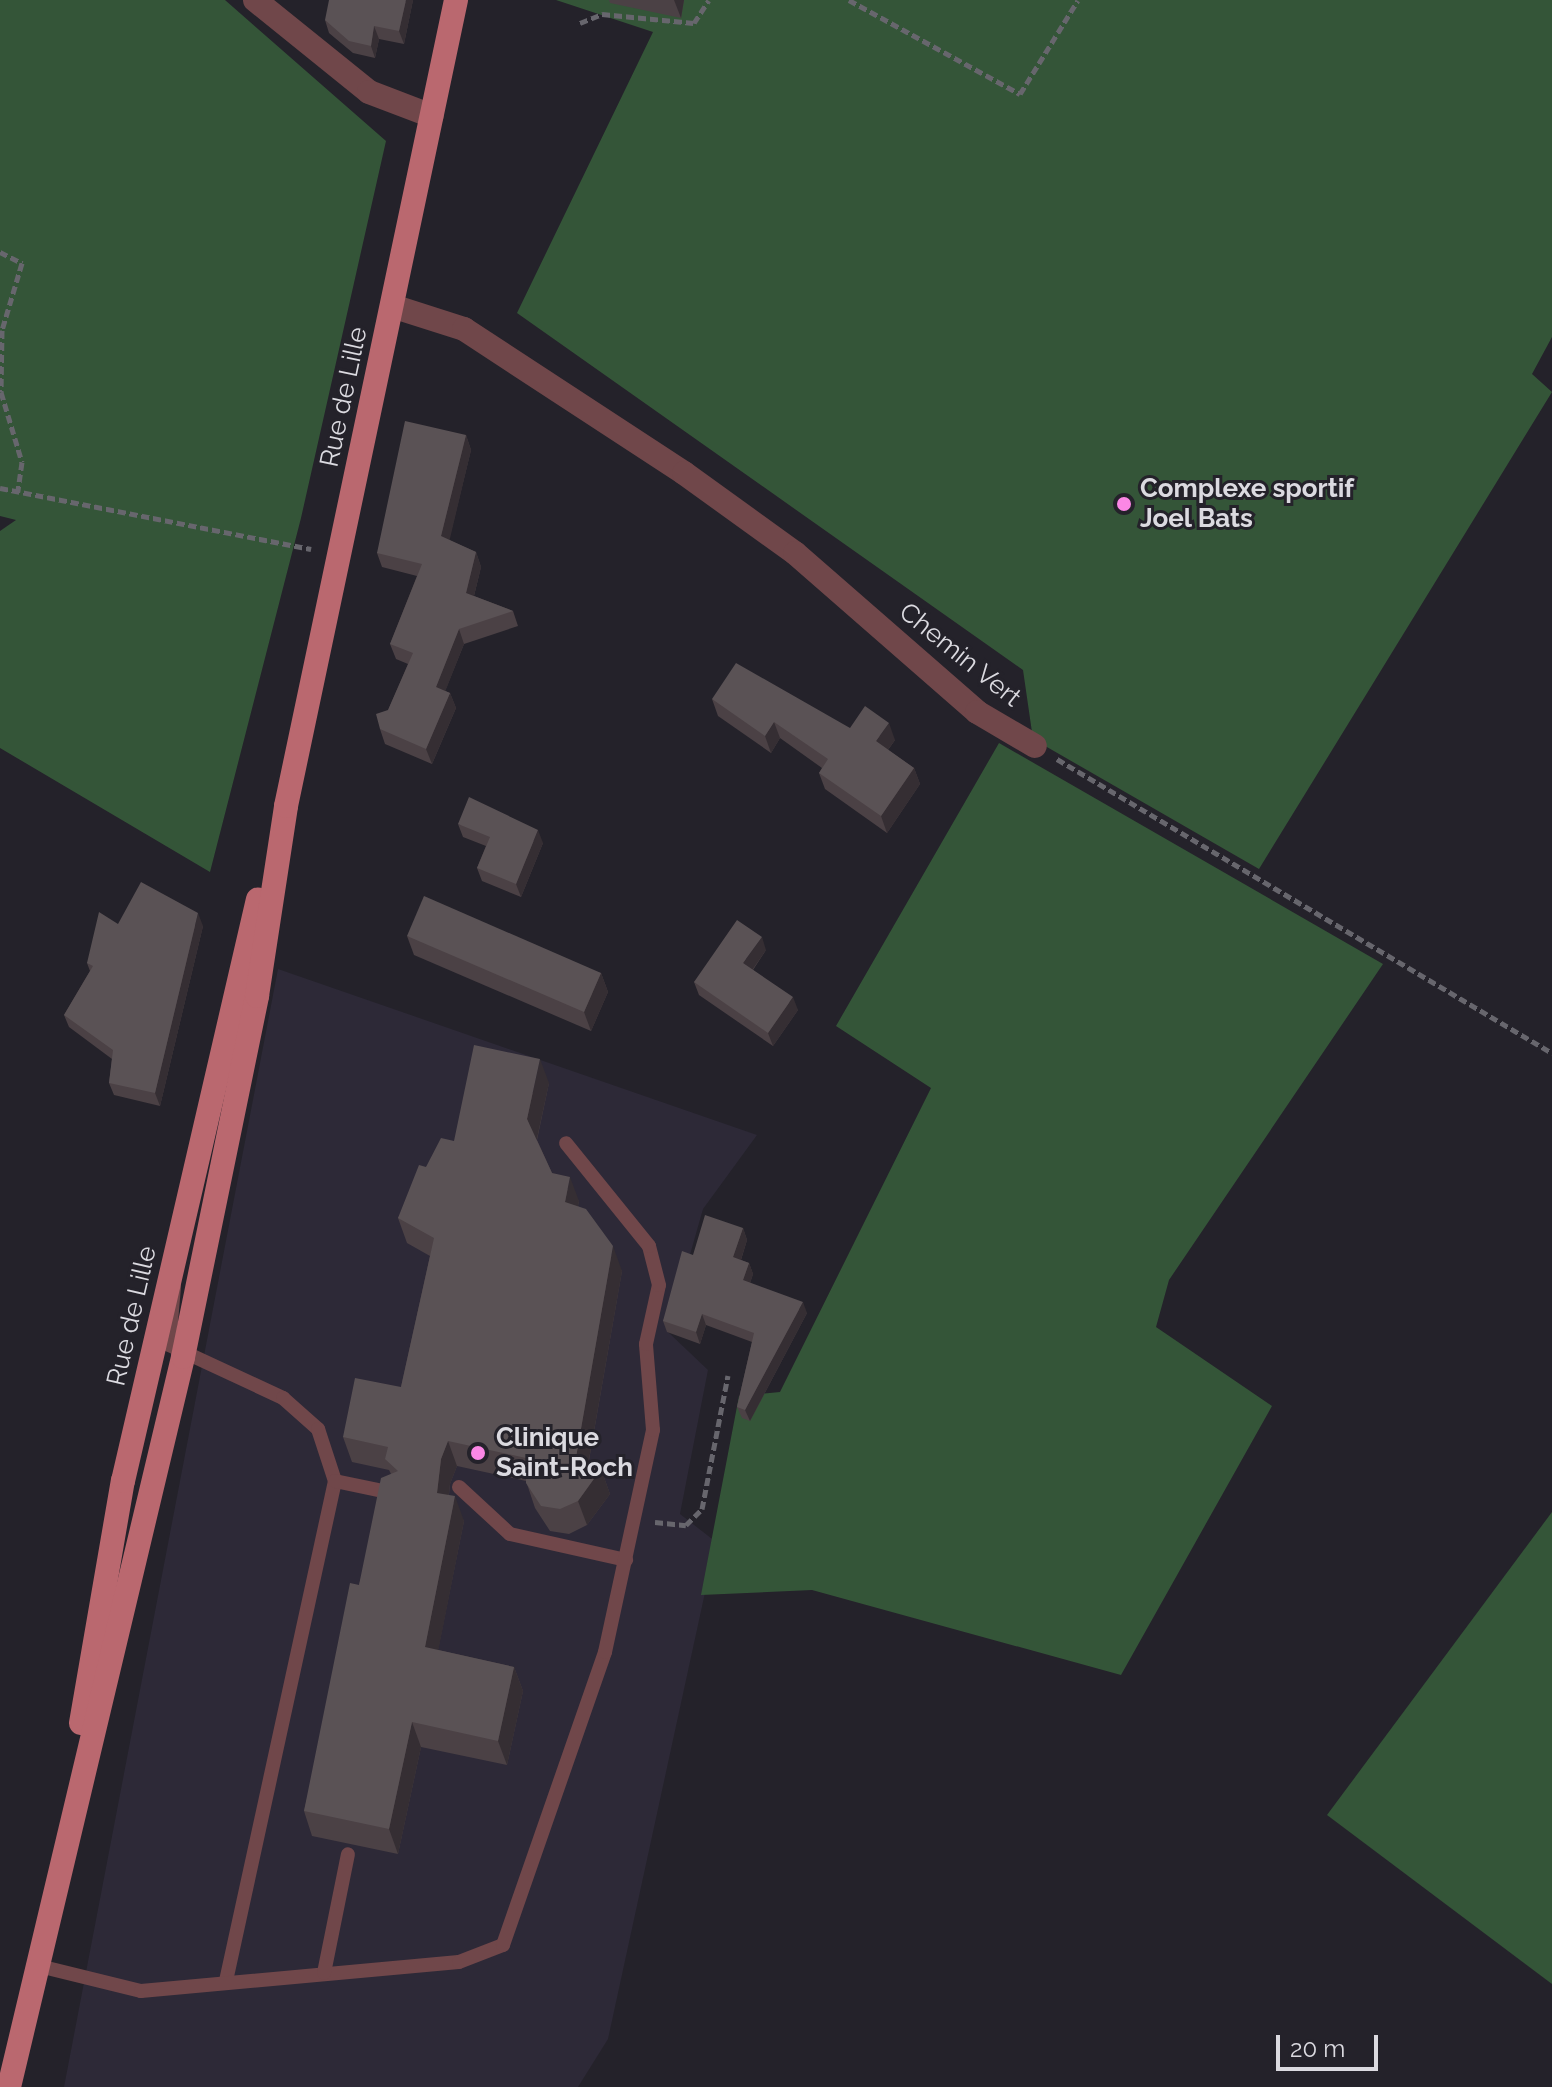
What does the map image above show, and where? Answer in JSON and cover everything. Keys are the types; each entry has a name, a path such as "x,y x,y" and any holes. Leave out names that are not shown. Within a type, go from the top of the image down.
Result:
{"main road":[{"name":"Rue de Lille","path":"61,1844 110,1548 172,1265 286,806 456,0"},
{"name":"Rue de Lille","path":"9,2087 61,1844 183,1357 257,996 286,806"}],"street":[{"path":"255,0 369,92 432,116"},
{"name":"Chemin Vert","path":"392,306 464,329 684,473 795,553 977,712 1035,746"}],"lane":[{"path":"35,1965 141,1991 459,1962 503,1945 605,1652 653,1430 646,1344 659,1285 649,1246 566,1143"},
{"path":"172,1265 176,1308 169,1345 183,1357 283,1398 318,1429 335,1481 226,1981"},
{"path":"335,1481 397,1494"},
{"path":"459,1487 510,1534 626,1560"},
{"path":"324,1973 348,1854"}],"path":[{"path":"580,23 602,14 694,23 709,0"},
{"path":"849,0 1020,94 1078,0"},
{"path":"0,252 22,263 2,330 1,392 22,462 18,492"},
{"path":"0,488 339,554"},
{"path":"1035,746 1552,1053"},
{"path":"634,1518 676,1526 702,1509 728,1375"}],"shaded area":[{"path":"278,969 757,1135 703,1209 668,1332 708,1370 680,1514 716,1542 608,2039 578,2087 64,2087"}],"green space":[{"path":"0,0 225,0 386,141 301,518 210,872 0,748 0,531 16,520 0,516"},
{"name":"Complexe sportif Joel Bats","path":"556,0 1552,0 1552,337 1532,374 1552,392 1259,869 1033,739 1023,670 517,313 653,32"},
{"path":"999,743 1383,964 1169,1280 1156,1327 1272,1406 1121,1675 812,1590 701,1595 739,1396 780,1392 931,1088 836,1026"},
{"path":"1552,1512 1552,1984 1327,1815"}],"building":[{"path":"329,0 406,0 399,31 374,26 371,46 349,41 325,20"},
{"path":"405,421 466,435 441,536 476,552 466,593 513,611 459,629 436,687 450,693 426,749 380,729 376,714 388,710 413,653 390,644 422,564 377,553"},
{"path":"736,663 850,728 865,706 889,723 876,741 914,768 881,816 819,773 828,759 774,722 765,736 712,699"},
{"path":"469,797 538,830 516,884 477,868 490,837 458,824"},
{"path":"141,882 198,913 155,1093 109,1083 113,1050 64,1015 93,966 87,963 99,912 118,924"},
{"path":"424,896 601,973 584,1012 407,936"},
{"path":"737,920 762,937 743,963 793,997 768,1033 694,982"},
{"name":"Clinique Saint-Roch","path":"474,1045 540,1059 527,1119 552,1173 570,1177 565,1202 586,1209 613,1246 575,1463 601,1469 578,1501 560,1509 541,1506 526,1483 526,1458 448,1441 441,1459 437,1493 455,1496 425,1647 514,1667 498,1741 412,1722 389,1829 304,1811 350,1583 359,1585 381,1478 398,1471 385,1459 388,1447 343,1437 355,1378 401,1387 434,1238 398,1218 419,1165 426,1167 441,1138 454,1141"},
{"path":"705,1215 743,1228 733,1257 749,1263 743,1280 803,1302 745,1410 737,1407 754,1333 702,1314 696,1332 663,1321 682,1251 693,1255"}],"place":[{"name":"Complexe sportif Joel Bats","path":"1124,504"},
{"name":"Clinique Saint-Roch","path":"478,1453"}]}
